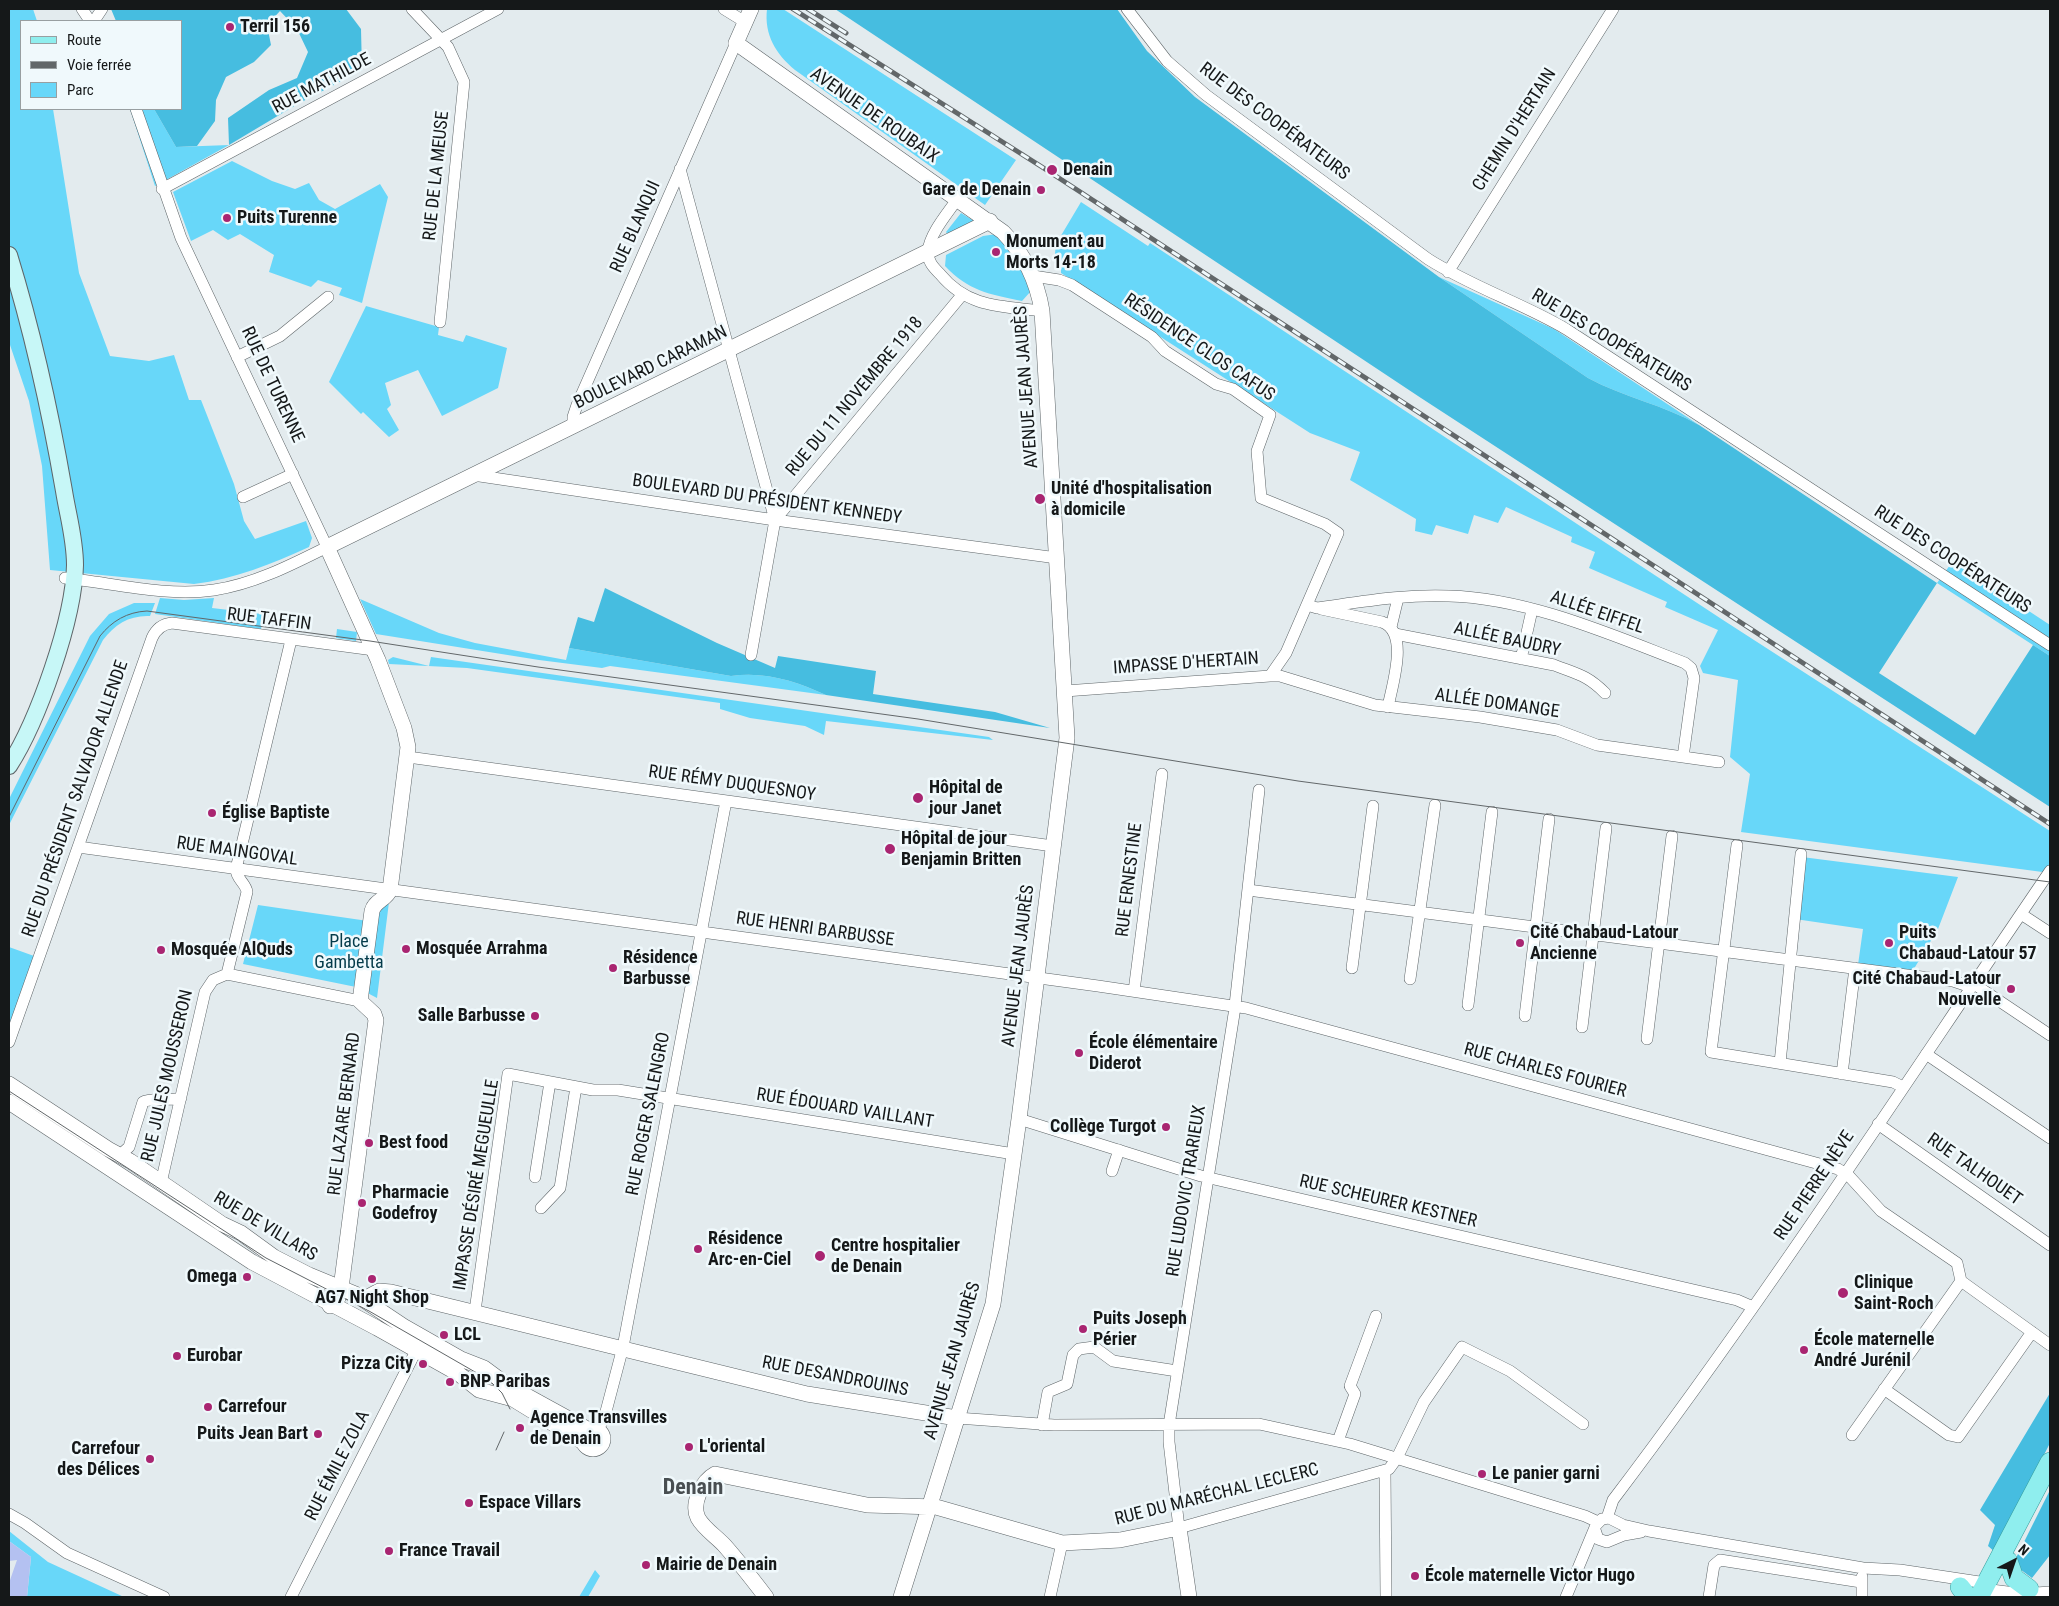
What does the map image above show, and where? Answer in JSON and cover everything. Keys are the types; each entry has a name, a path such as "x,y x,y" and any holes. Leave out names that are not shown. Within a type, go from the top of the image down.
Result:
{"main road":[{"path":"9,255 41,369 64,492 70,578 58,646 24,740 9,766"},
{"path":"9,757 45,663 70,578"},
{"path":"1982,1591 2050,1462"},
{"path":"1982,1591 2008,1561 2050,1480"},
{"path":"2008,1561 2014,1578 2029,1589"}],"street":[{"path":"82,9 89,20"},
{"path":"95,20 102,9"},
{"name":"RUE DE LA MEUSE","path":"412,9 448,47 464,82 440,322"},
{"name":"RUE MATHILDE","path":"162,189 498,9"},
{"path":"724,9 748,15 736,43"},
{"name":"RUE DES COOPÉRATEURS","path":"1127,9 1167,61 1206,95 1448,272 1532,310 1566,329 2050,645"},
{"name":"CHEMIN D'HERTAIN","path":"1448,272 1613,9"},
{"name":"RUE BLANQUI","path":"574,427 573,417 577,405 736,43"},
{"name":"AVENUE DE ROUBAIX","path":"736,43 990,221"},
{"name":"RUE DE TURENNE","path":"136,110 162,189 181,238 328,547 374,650 407,738 408,757"},
{"path":"680,169 775,520 752,655"},
{"path":"958,198 934,235 928,254 932,265 948,284 962,295 979,302 1042,311"},
{"name":"BOULEVARD CARAMAN","path":"328,547 928,254 990,221"},
{"name":"AVENUE JEAN JAURÈS","path":"901,1597 992,1311 1019,1119 1067,738 1042,311 1033,276 1014,243 990,221"},
{"name":"RÉSIDENCE CLOS CAFUS","path":"1033,276 1072,284 1152,337 1161,348 1216,384 1233,389 1270,415 1257,451 1260,498 1325,524 1338,533"},
{"name":"RUE DU 11 NOVEMBRE 1918","path":"775,520 962,295"},
{"path":"237,357 280,336 328,297"},
{"path":"243,497 293,474"},
{"name":"BOULEVARD DU PRÉSIDENT KENNEDY","path":"473,476 775,520 1057,558"},
{"name":"IMPASSE D'HERTAIN","path":"1064,691 1270,676 1284,659 1312,606 1338,533"},
{"path":"70,578 177,591 213,590 258,578 328,547"},
{"name":"ALLÉE EIFFEL","path":"1312,606 1398,598 1458,596 1532,610 1594,629 1688,665 1693,671 1694,678 1683,757"},
{"path":"1388,707 1398,644 1393,631 1398,598"},
{"name":"ALLÉE BAUDRY","path":"1312,606 1382,622 1393,631 1554,665 1570,673 1585,676 1605,693"},
{"path":"1521,659 1532,610"},
{"name":"RUE TAFFIN","path":"160,627 172,624 374,650"},
{"name":"RUE DU PRÉSIDENT SALVADOR ALLENDE","path":"9,1042 152,638 160,627"},
{"path":"291,640 236,869 236,875 246,887 247,892 227,974 360,1001 372,910 375,904 388,895 390,890 408,757"},
{"name":"ALLÉE DOMANGE","path":"1270,676 1280,676 1368,703 1388,707 1487,718 1557,730 1597,745 1719,762"},
{"name":"RUE RÉMY DUQUESNOY","path":"408,757 1053,846"},
{"name":"RUE ERNESTINE","path":"1134,991 1162,774"},
{"name":"RUE LUDOVIC TRARIEUX","path":"1189,1597 1169,1442 1170,1425 1235,1006 1259,790"},
{"name":"RUE ROGER SALENGRO","path":"590,1434 604,1419 622,1348 726,801"},
{"path":"1410,979 1435,804"},
{"path":"1352,968 1373,806"},
{"path":"1468,1005 1492,812"},
{"path":"1525,1016 1549,819"},
{"path":"1582,1027 1606,828"},
{"path":"1647,1039 1672,836"},
{"path":"1737,844 1711,1052 1893,1082 1903,1087"},
{"name":"RUE MAINGOVAL","path":"78,847 390,890"},
{"path":"1780,1063 1801,854"},
{"name":"RUE PIERRE NÈVE","path":"1566,1597 1614,1500 1753,1307 2050,871"},
{"name":"RUE HENRI BARBUSSE","path":"390,890 1235,1006"},
{"path":"1248,890 1959,981 1972,985 2050,1036"},
{"path":"2021,914 2050,933"},
{"path":"1842,1074 1855,968"},
{"name":"RUE JULES MOUSSERON","path":"161,1183 206,988 213,980 227,974"},
{"name":"RUE LAZARE BERNARD","path":"330,1306 338,1298 341,1288 376,1020 374,1014 360,1001"},
{"name":"RUE CHARLES FOURIER","path":"1235,1006 1824,1164 1844,1173"},
{"path":"1926,1054 2050,1138"},
{"name":"IMPASSE DÉSIRÉ MEGUEULLE","path":"475,1311 508,1074 576,1087 618,1090 670,1099"},
{"path":"535,1177 550,1082"},
{"name":"RUE DE VILLARS","path":"9,1084 274,1257 309,1276 364,1299 403,1326 461,1359 484,1368 508,1386 590,1434"},
{"path":"541,1208 560,1188 576,1087"},
{"path":"120,1156 129,1147 143,1102 148,1099 163,1101 181,1098"},
{"name":"RUE ÉDOUARD VAILLANT","path":"670,1099 1014,1154"},
{"name":"RUE DE VILLARS","path":"9,1102 235,1252 330,1306 459,1374 479,1390 513,1399 590,1434"},
{"name":"RUE SCHEURER KESTNER","path":"1019,1119 1209,1178 1737,1300 1753,1307"},
{"name":"RUE TALHOUET","path":"1878,1124 2050,1245"},
{"path":"1112,1171 1120,1150"},
{"path":"1844,1173 1881,1211 1957,1263 1960,1281 1852,1435"},
{"path":"1960,1281 2050,1345"},
{"name":"RUE DESANDROUINS","path":"364,1299 379,1291 387,1291 475,1311 801,1393 957,1418 1042,1425 1259,1424 1338,1440 1397,1458"},
{"path":"1338,1440 1355,1394 1350,1386 1376,1316"},
{"path":"1884,1389 1949,1435 1958,1437 2032,1332"},
{"path":"1042,1425 1047,1394 1051,1390 1066,1384 1073,1355 1079,1348 1094,1347 1113,1361 1178,1371"},
{"path":"1386,1597 1386,1471 1397,1458 1421,1408 1462,1348 1510,1371 1583,1424"},
{"name":"RUE ÉMILE ZOLA","path":"291,1597 416,1351"},
{"path":"1397,1458 1604,1523 1619,1530 1610,1540"},
{"name":"RUE DU MARÉCHAL LECLERC","path":"766,1597 697,1514 698,1499 706,1481 718,1474 867,1505 895,1508 930,1506 1062,1543 1120,1540 1179,1528 1386,1471"},
{"path":"9,1514 67,1553 164,1597"},
{"path":"1604,1523 1863,1568 1899,1577 1982,1591 2023,1596 2050,1594"},
{"path":"1604,1523 1597,1537 1610,1540 1631,1533 1649,1531"},
{"name":"RUE PIERRE NÈVE","path":"1578,1570 1593,1552 1610,1540"},
{"path":"1050,1597 1062,1543"},
{"path":"1790,1571 1793,1556"},
{"path":"1709,1597 1713,1568 1718,1560 1724,1559 1861,1582"},
{"path":"1863,1568 1900,1570 1982,1591 2050,1589"},
{"path":"1862,1597 1861,1582 1863,1568"}],"green space":[{"path":"9,9 33,9 37,20 20,20 20,110 53,110 79,273 110,356 149,361 174,355 189,400 201,400 234,484 244,521 255,539 306,521 312,538 309,547 253,570 209,582 194,584 50,570 42,466 29,401 9,342"},
{"path":"767,9 783,9 1016,160 985,205 788,64 777,51 770,36 767,27"},
{"path":"130,110 155,110 176,147 229,145 155,186"},
{"path":"232,161 272,181 295,189 309,183 319,200 335,209 380,184 388,197 362,303 339,295 342,288 318,280 311,287 269,272 274,255 240,234 228,240 213,230 191,241 173,192"},
{"path":"1081,202 1148,246 1150,243 1723,620 2050,831 2050,873 1741,832 1750,774 1730,757 1738,680 1703,673 1700,666 1718,630 1665,607 1667,602 1589,568 1595,552 1571,542 1572,537 1506,507 1498,523 1474,515 1468,534 1436,525 1432,535 1415,531 1416,519 1350,480 1360,452 1310,433 1061,273 1061,264 1054,263 1056,244"},
{"path":"961,213 974,221 949,236 946,232"},
{"path":"997,234 1012,250 1031,291 1022,301 999,296 971,286 962,281 945,266 946,255 983,236"},
{"path":"1439,277 1554,329 1699,425 1588,378"},
{"path":"366,306 439,327 438,335 463,342 466,335 507,348 498,388 442,416 418,370 385,383 391,405 387,409 399,430 389,437 363,412 361,414 329,382"},
{"path":"1953,561 2050,625 2050,656 1937,583"},
{"path":"160,598 184,600 214,598 212,608 263,614 261,629 155,614"},
{"path":"360,599 439,633 475,643 566,660 569,648 731,676 768,676 803,685 826,695 610,666 602,668 539,660 376,634"},
{"path":"134,603 155,603 150,616 136,617 118,625 103,640 9,825 9,797 90,636 109,614"},
{"path":"337,629 357,632 356,641 336,638"},
{"path":"393,657 429,666 431,657 989,737 993,740 826,721 824,735 805,726 750,718 720,709 720,703 467,668 389,664 388,660"},
{"path":"1802,857 1958,877 1938,929 1912,972 1858,965 1863,929 1795,919"},
{"name":"Place Gambetta","path":"389,902 377,998 356,987 243,964 258,905 368,921"},
{"path":"9,947 34,956 9,1026"},
{"path":"9,1531 48,1562 124,1597 27,1597 31,1557 9,1541"},
{"path":"595,1570 600,1576 588,1597 579,1597"}],"shaded area":[{"path":"111,9 346,9 361,29 362,70 296,105 229,145 228,118 269,90 297,78 308,52 297,29 280,11 267,25 271,45 254,62 226,77 216,100 215,121 197,146 176,147 155,110 182,110 182,20 116,20"},
{"path":"835,9 1117,9 1147,51 1195,97 1439,277 1588,378 1699,425 1937,583 1879,673 1975,735 2033,645 2050,656 2050,807 1421,398"},
{"path":"605,588 717,643 775,668 778,656 876,671 873,694 995,712 1050,728 826,695 803,685 768,676 731,676 569,648 578,617 594,622"},
{"path":"2050,1393 2050,1443 1995,1552 1988,1546 1995,1525 1980,1510"},
{"path":"2050,1490 2050,1555 2032,1578 2013,1564"},
{"path":"9,1541 31,1557 27,1597 9,1597 9,1583 17,1560 9,1561"}],"tram line":[{"path":"9,817 100,636 120,618 133,613 147,611 918,719 1298,781 2050,882"},
{"path":"9,1091 266,1258 369,1311 489,1380 502,1393 510,1409"},
{"path":"496,1450 504,1432"}],"railway":[{"path":"793,9 1042,167 2050,824"},
{"path":"808,9 846,33"}],"place":[{"name":"Terril 156","path":"230,27"},
{"name":"Denain","path":"1052,170"},
{"name":"Gare de Denain","path":"1041,190"},
{"name":"Puits Turenne","path":"227,218"},
{"name":"Monument au Morts 14-18","path":"996,252"},
{"name":"Unité d'hospitalisation à domicile","path":"1040,499"},
{"name":"Hôpital de jour Janet","path":"918,798"},
{"name":"Église Baptiste","path":"212,813"},
{"name":"Hôpital de jour Benjamin Britten","path":"890,849"},
{"name":"Cité Chabaud-Latour Ancienne","path":"1520,943"},
{"name":"Puits Chabaud-Latour 57","path":"1889,943"},
{"name":"Mosquée Arrahma","path":"406,949"},
{"name":"Mosquée AlQuds","path":"161,950"},
{"name":"Résidence Barbusse","path":"613,968"},
{"name":"Cité Chabaud-Latour Nouvelle","path":"2011,989"},
{"name":"Salle Barbusse","path":"535,1016"},
{"name":"École élémentaire Diderot","path":"1079,1053"},
{"name":"Collège Turgot","path":"1166,1127"},
{"name":"Best food","path":"369,1143"},
{"name":"Pharmacie Godefroy","path":"362,1203"},
{"name":"Résidence Arc-en-Ciel","path":"698,1249"},
{"name":"Centre hospitalier de Denain","path":"820,1256"},
{"name":"Omega","path":"247,1277"},
{"name":"AG7 Night Shop","path":"372,1279"},
{"name":"Clinique Saint-Roch","path":"1843,1293"},
{"name":"Puits Joseph Périer","path":"1083,1329"},
{"name":"LCL","path":"444,1335"},
{"name":"École maternelle André Jurénil","path":"1804,1350"},
{"name":"Eurobar","path":"177,1356"},
{"name":"Pizza City","path":"423,1364"},
{"name":"BNP Paribas","path":"450,1382"},
{"name":"Carrefour","path":"208,1407"},
{"name":"Agence Transvilles de Denain","path":"520,1428"},
{"name":"Puits Jean Bart","path":"318,1434"},
{"name":"L'oriental","path":"689,1447"},
{"name":"Carrefour des Délices","path":"150,1459"},
{"name":"Le panier garni","path":"1482,1474"},
{"name":"Espace Villars","path":"469,1503"},
{"name":"France Travail","path":"389,1551"},
{"name":"Mairie de Denain","path":"646,1565"},
{"name":"École maternelle Victor Hugo","path":"1415,1576"}],"district":[{"name":"Denain","path":"693,1488"}]}
